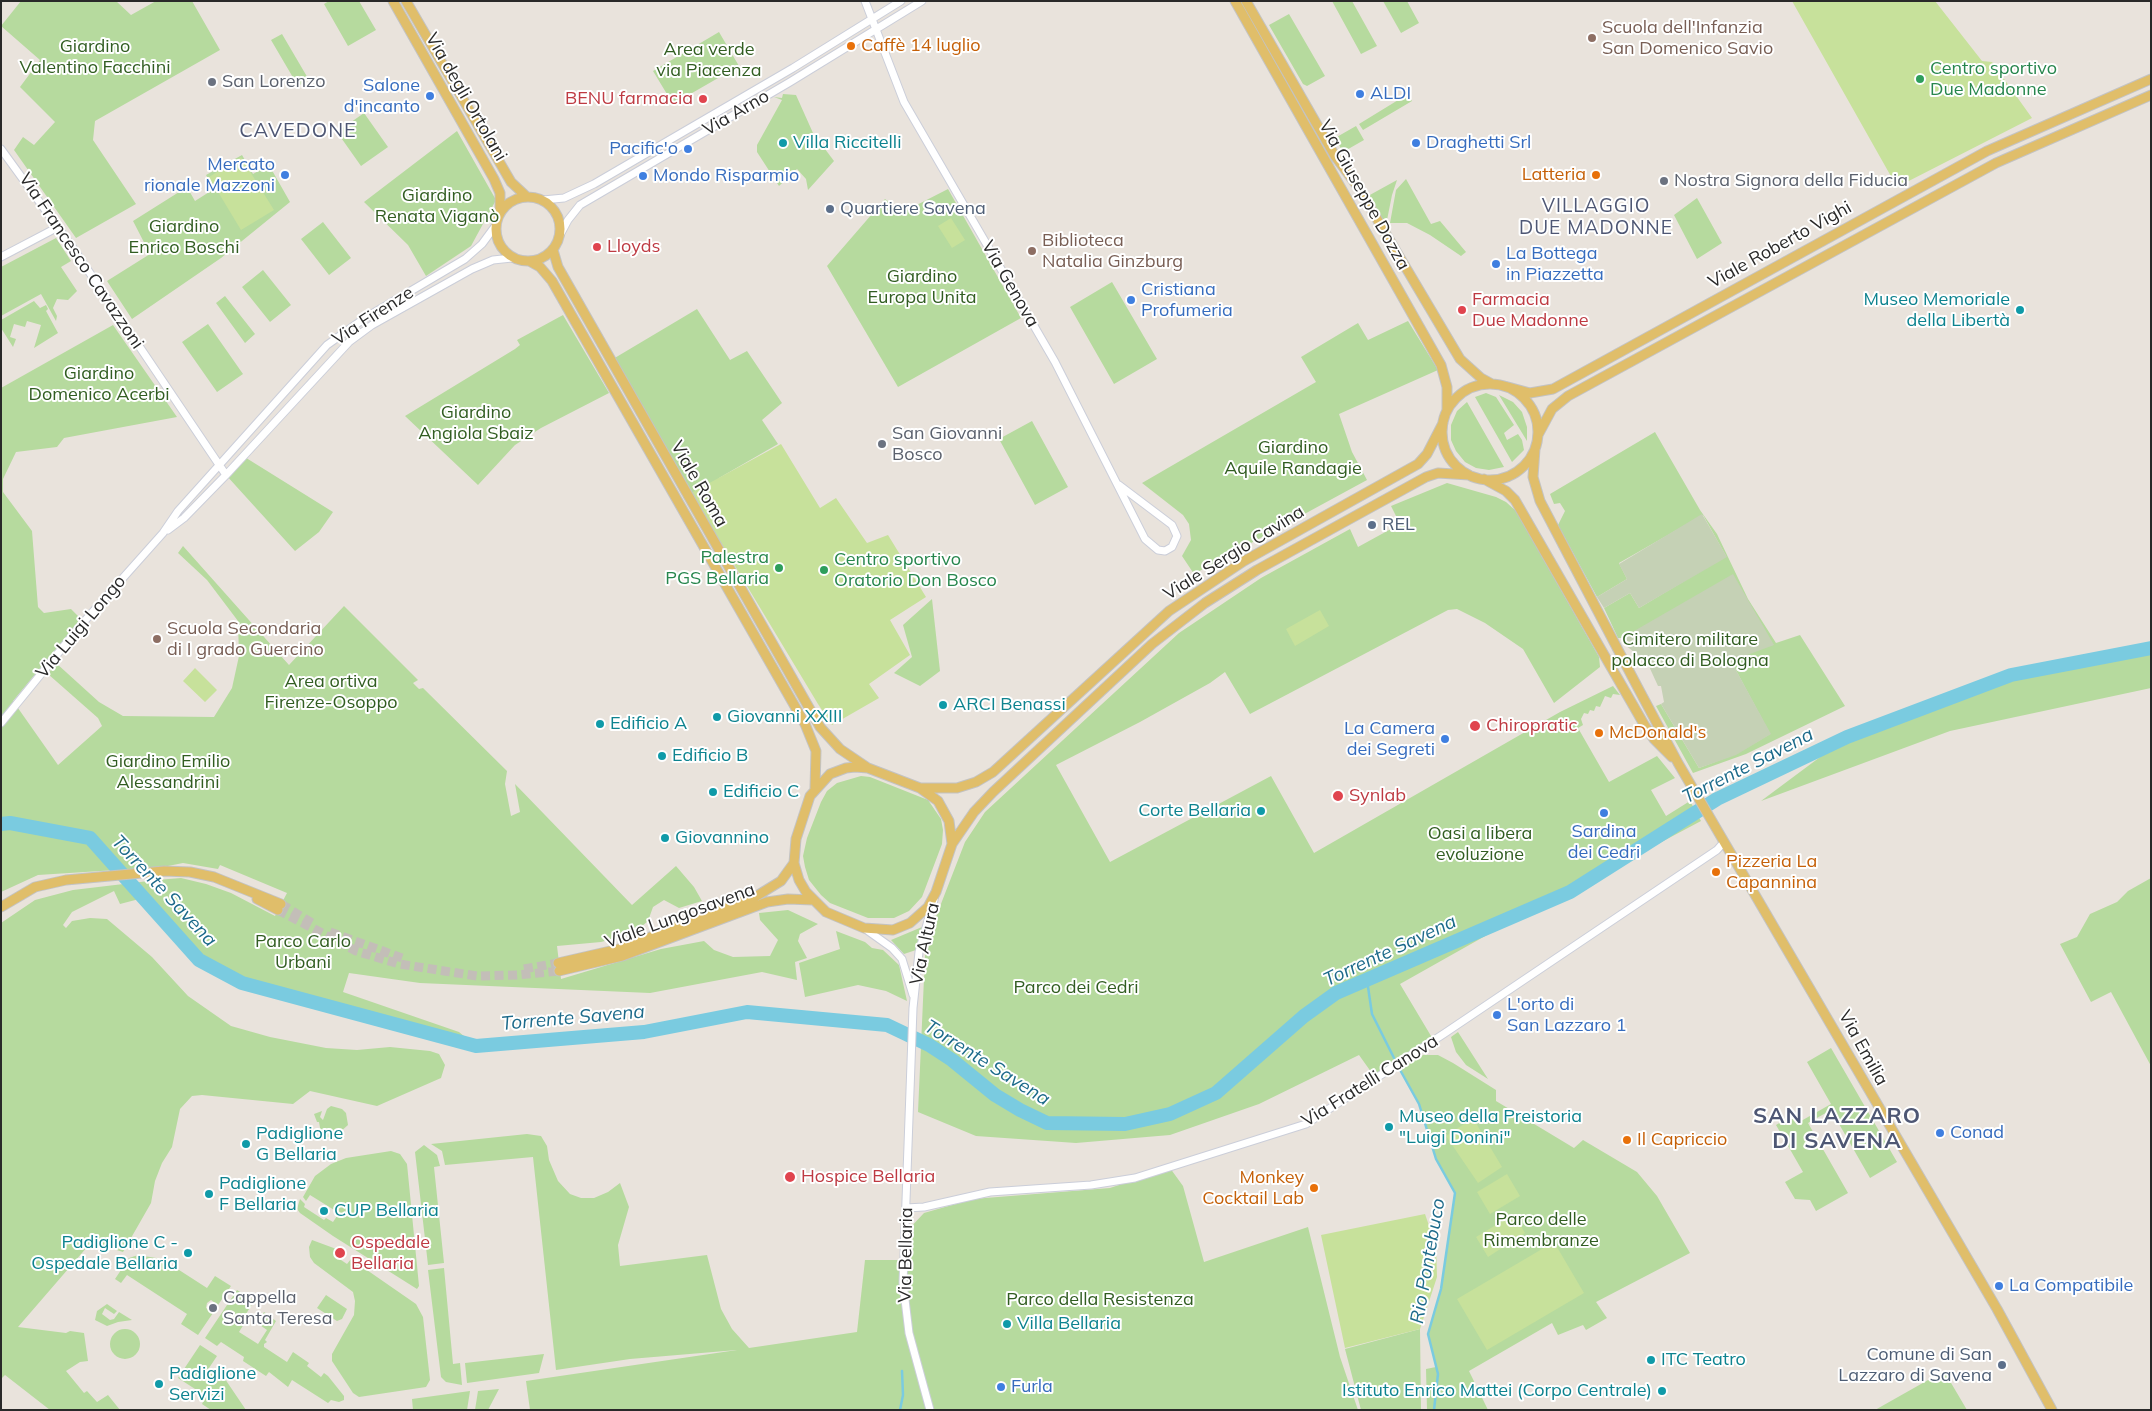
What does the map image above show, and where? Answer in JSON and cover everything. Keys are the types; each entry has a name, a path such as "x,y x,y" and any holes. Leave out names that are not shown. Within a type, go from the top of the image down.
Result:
{"main road":[{"name":"Via degli Ortolani","path":"393,1 494,179 500,193 500,212"},
{"name":"Via degli Ortolani","path":"406,1 510,182 527,197"},
{"name":"Via Giuseppe Dozza","path":"1235,1 1441,365 1447,387 1447,410"},
{"name":"Via Giuseppe Dozza","path":"1246,1 1335,156 1358,187 1460,359 1476,375 1492,384"},
{"name":"Viale Roberto Vighi","path":"1508,387 1530,393 1553,389 1987,151 2151,79"},
{"name":"Viale Roberto Vighi","path":"1538,435 1552,409 1577,392 1996,163 2151,94"},
{"path":"527,197 543,200 555,211 561,226 560,235 553,250 547,256 531,262 512,258 500,245 496,225 500,212 512,201 527,197"},
{"name":"Viale Roma","path":"553,250 558,267 570,289 820,727 840,749 868,768"},
{"name":"Viale Roma","path":"531,262 552,281 805,724 816,751 815,788"},
{"path":"1492,384 1508,387 1520,395 1530,406 1538,425 1532,477 1540,502 1678,763 1658,743 1645,726 1515,500 1501,488 1460,470 1447,454 1443,439 1443,423 1447,410 1462,393 1471,388 1492,384"},
{"name":"Viale Sergio Cavina","path":"920,788 957,788 976,782 993,772 1169,611 1244,561 1418,464 1427,454 1443,423"},
{"path":"1484,480 1508,476 1517,471 1526,463 1535,449"},
{"name":"Viale Sergio Cavina","path":"952,844 974,812 993,792 1152,644 1197,609 1257,570 1426,477 1438,473 1469,475"},
{"name":"Via Emilia","path":"1678,763 1945,1218 2052,1410"},
{"path":"855,767 868,768 920,788 938,801 946,811 952,844 936,892 928,907 910,923 887,931 864,928 834,916 813,900 799,880 794,863 801,822 815,788 838,770 855,767"},
{"name":"Viale Lungosavena","path":"794,863 781,881 755,898 619,949 559,967 622,956 767,902 788,899 813,900"},
{"path":"1,907 35,887 66,880 164,871 190,872 214,877 279,907"}],"street":[{"path":"865,1 876,28"},
{"name":"Via Arno","path":"543,200 564,198 594,184 793,68 901,1"},
{"name":"Via Arno","path":"560,235 568,220 580,205 790,82 922,1"},
{"name":"Via Genova","path":"876,28 904,102 1055,362 1147,541 1158,550 1172,547 1177,536 1172,525 1119,485"},
{"name":"Via Francesco Cavazzoni","path":"1,149 58,227 226,475"},
{"name":"Via Firenze","path":"163,533 178,512 327,345 365,318 464,259 482,244 496,225"},
{"path":"1,257 58,227"},
{"name":"Via Firenze","path":"163,533 184,518 226,475 335,354 359,334 472,268 493,260 512,258"},
{"name":"Via Luigi Longo","path":"1,723 81,625 163,533"},
{"name":"Via Fratelli Canova","path":"906,1208 924,1207 990,1192 1091,1185 1135,1178 1306,1124 1467,1019 1717,850 1724,842"},
{"name":"Via Altura","path":"912,1038 919,952 936,892"},
{"name":"Via Altura","path":"864,928 892,948 902,959 914,997"},
{"name":"Via Bellaria","path":"912,1038 904,1301 912,1347 930,1410"}],"green space":[{"name":"Giardino Valentino Facchini","path":"21,1 116,1 131,15 156,1 192,1 220,50 95,121 93,140 136,204 76,238 14,150 23,137 34,145 55,122 20,87 40,60 1,26"},
{"path":"329,1 359,1 376,30 348,46 324,4"},
{"path":"1332,1 1352,1 1377,46 1361,54"},
{"path":"1383,1 1407,1 1419,23 1401,33"},
{"name":"Centro sportivo Due Madonne","path":"1792,1 1935,1 1982,61 1992,62 2032,118 1897,187"},
{"path":"1289,14 1325,76 1307,86 1303,84 1269,25"},
{"name":"Area verde via Piacenza","path":"719,32 739,66 673,104 653,71"},
{"path":"282,34 309,80 298,86 271,40"},
{"path":"783,94 796,95 813,133 834,161 808,190 806,179 797,169 779,186 757,152 757,145 782,100 774,97 782,98"},
{"path":"1408,94 1412,101 1363,130 1359,124"},
{"path":"364,113 388,147 361,166 337,132"},
{"path":"1356,126 1364,140 1343,152 1335,138"},
{"name":"Giardino Renata Viganò","path":"457,131 496,200 471,246 426,276 408,245 364,202"},
{"name":"Giardino Enrico Boschi","path":"242,155 253,174 269,165 290,202 221,258 132,319 107,281 150,254 133,221 187,187 195,201 214,189 206,175"},
{"path":"241,157 274,210 241,230 209,177"},
{"path":"1406,179 1431,224 1440,221 1466,252 1461,256 1430,235 1407,223 1390,223 1396,190"},
{"path":"1397,180 1392,195 1386,225 1368,196"},
{"name":"Giardino Europa Unita","path":"948,189 1021,318 898,387 827,266 885,199 903,212"},
{"path":"1697,198 1722,243 1697,259 1674,215"},
{"path":"951,218 965,240 952,248 938,226"},
{"path":"323,222 351,258 329,275 301,239"},
{"path":"56,238 71,261 61,267 77,291 68,300 57,299 53,308 57,316 56,321 41,294 1,316 1,267"},
{"path":"263,270 291,305 270,322 242,287"},
{"path":"1112,282 1157,359 1114,384 1070,307"},
{"path":"225,296 255,334 245,343 216,303"},
{"path":"34,301 40,308 46,305 48,309 46,311 58,333 34,348 41,325 27,321 25,327 14,324 10,337 16,339 13,347 1,328 1,320"},
{"path":"697,309 730,360 747,351 782,403 762,420 778,444 719,478 701,507 613,359"},
{"name":"Giardino Angiola Sbaiz","path":"563,315 609,393 541,428 515,445 478,485 405,416 515,349 520,345 517,340"},
{"name":"Giardino Aquile Randagie","path":"1408,321 1438,370 1339,414 1352,452 1367,480 1194,574 1182,556 1191,540 1189,524 1183,515 1142,483 1316,382 1301,357 1358,323 1368,340"},
{"path":"208,324 243,374 217,392 182,342"},
{"path":"113,325 177,417 64,438 57,447 16,452 3,479 3,492 32,531 38,607 44,613 71,609 81,619 13,701 58,765 102,726 98,718 48,674 56,663 99,702 123,716 214,717 232,688 239,656 238,621 207,580 178,553 183,546 289,665 344,606 418,680 413,683 419,689 423,688 507,771 505,784 511,816 520,812 515,784 632,905 676,866 694,887 702,901 679,908 664,900 653,907 648,921 634,933 601,942 557,946 561,979 661,949 704,941 714,950 733,957 770,956 778,940 760,920 759,913 788,910 818,924 800,934 798,941 807,958 795,962 797,980 762,972 650,993 420,983 349,973 343,992 459,1032 476,1046 242,983 199,960 143,898 120,904 114,891 72,912 63,925 66,928 72,921 90,918 107,919 152,957 188,996 231,1026 270,1037 326,1048 357,1050 390,1047 430,1051 439,1054 445,1065 441,1078 377,1106 310,1091 293,1104 202,1095 192,1096 180,1109 172,1147 162,1163 155,1181 151,1203 123,1252 98,1244 88,1246 18,1327 66,1333 70,1331 84,1333 88,1361 80,1362 66,1371 84,1393 87,1391 97,1402 108,1395 120,1410 50,1410 5,1375 1,1379 1,923 35,900 73,890 157,880 181,878 206,884 231,893 275,916 287,893 220,865 218,869 183,863 163,867 38,875 1,892 1,388"},
{"path":"1486,393 1496,397 1514,425 1504,433 1507,440 1518,434 1522,440 1524,450 1512,462 1475,397"},
{"path":"1499,395 1513,402 1522,412 1527,427 1527,441"},
{"path":"1467,402 1504,467 1489,470 1476,468 1465,462 1456,451 1451,440 1451,425 1457,411"},
{"path":"1032,421 1068,487 1035,505 999,439"},
{"path":"1655,432 1700,510 1717,534 1748,599 1776,643 1800,635 1845,706 1746,754 1693,773 1656,706 1661,704 1699,768 1736,754 1770,734 1731,661 1739,658 1636,641 1625,645 1622,638 1618,638 1604,608 1630,593 1639,608 1726,556 1703,515 1619,563 1627,579 1597,597 1558,525 1565,511 1560,503 1554,504 1550,494"},
{"name":"Centro sportivo Oratorio Don Bosco","path":"781,444 820,508 836,498 867,543 888,535 926,597 890,620 910,655 869,684 879,698 832,725 691,493"},
{"path":"243,456 333,512 319,532 295,551 226,475"},
{"name":"Parco dei Cedri","path":"1447,483 1496,497 1506,502 1516,511 1599,657 1600,667 1554,703 1523,649 1485,623 1457,609 1448,610 1250,714 1225,672 1210,683 1140,722 1056,765 1110,862 1271,776 1314,853 1560,712 1613,686 1620,695 1613,694 1611,698 1605,696 1600,707 1596,706 1594,711 1590,710 1588,714 1584,713 1581,719 1583,725 1578,728 1609,782 1657,756 1675,778 1651,790 1666,816 1690,801 1701,821 1573,889 1475,932 1542,904 1400,984 1434,1041 1374,1076 1359,1055 1259,1104 1170,1135 1076,1143 976,1136 918,1112 925,956 932,927 965,842 985,812 1179,633 1261,578 1350,529 1358,547 1400,524 1391,506"},
{"path":"1702,514 1727,557 1639,608 1630,593 1604,608 1597,597 1627,579 1619,564"},
{"name":"Cimitero militare polacco di Bologna","path":"1733,574 1774,645 1731,661 1771,734 1736,755 1699,768 1661,704 1664,702 1661,686 1658,686 1647,662 1625,645 1622,638"},
{"path":"932,599 940,671 920,686 894,673 912,657 903,625"},
{"path":"1320,610 1329,626 1295,646 1286,629"},
{"path":"2151,648 2151,688 1950,731 1761,801 1847,737 2011,675"},
{"path":"195,668 217,690 205,702 183,681"},
{"path":"861,776 870,777 928,800 941,819 943,830 942,844 922,897 909,911 894,918 868,918 830,903 809,880 805,867 803,856 807,838 827,791 837,783"},
{"path":"2151,878 2151,1066 2111,992 2091,1002 2060,944 2077,937 2090,914 2117,902 2128,891"},
{"path":"922,927 916,950 904,954 891,940"},
{"path":"836,931 865,942 872,948 883,950 899,965 907,1001 886,991 858,985 805,997 799,963 840,949"},
{"path":"1458,1032 1488,1079 1466,1065 1456,1052 1451,1037"},
{"path":"1831,1048 1897,1162 1870,1178 1831,1110 1808,1123 1848,1193 1816,1211 1810,1200 1795,1199 1785,1182 1803,1172 1776,1125 1796,1113 1801,1121 1831,1104 1807,1062"},
{"name":"Parco delle Rimembranze","path":"1423,1055 1438,1055 1453,1063 1496,1090 1496,1101 1574,1148 1583,1140 1637,1172 1657,1196 1690,1253 1596,1302 1607,1318 1586,1330 1583,1325 1558,1335 1552,1323 1469,1371 1488,1410 1427,1410 1426,1369 1436,1367 1428,1334 1441,1289 1455,1193 1436,1159 1419,1104 1400,1070"},
{"path":"331,1106 342,1109 346,1113 348,1125 339,1133 326,1129 325,1131 331,1136 322,1139 319,1122 317,1122 314,1114 322,1111 320,1117 323,1120 327,1109"},
{"path":"1473,1118 1502,1167 1478,1183 1446,1136"},
{"name":"Parco della Resistenza","path":"527,1134 541,1136 547,1146 549,1160 558,1181 570,1194 581,1198 594,1198 608,1192 620,1183 629,1207 618,1245 620,1266 707,1255 721,1309 732,1329 749,1348 857,1332 865,1260 902,1260 908,1230 924,1213 973,1199 1110,1188 1170,1168 1183,1186 1204,1262 1308,1227 1340,1357 1358,1410 530,1410 526,1381 737,1350 630,1359 556,1370 533,1157 445,1165 442,1151 431,1144"},
{"path":"424,1145 437,1155 440,1166 434,1167 444,1263 428,1265 415,1152"},
{"path":"391,1151 400,1154 407,1164 419,1286 417,1289 333,1236 297,1209 300,1199 305,1204 304,1207 324,1220 326,1218 333,1222 339,1213 310,1195 306,1201 303,1197 315,1176 331,1164 346,1158"},
{"path":"1507,1174 1520,1196 1490,1214 1477,1192"},
{"path":"1425,1214 1436,1246 1437,1277 1420,1329 1345,1348 1321,1235"},
{"path":"1514,1214 1525,1233 1488,1257 1476,1237"},
{"path":"312,1240 339,1250 335,1256 347,1264 351,1259 416,1304 423,1317 430,1380 426,1387 359,1397 353,1393 332,1361 332,1354 354,1315 355,1301 353,1292 314,1263 310,1257 309,1247"},
{"path":"1554,1242 1584,1293 1487,1350 1457,1299"},
{"path":"138,1255 162,1259 207,1288 215,1276 231,1286 218,1305 211,1300 207,1303 206,1308 213,1313 198,1335 181,1324 187,1314 127,1275 121,1283 115,1279 129,1258"},
{"path":"444,1268 453,1364 460,1363 462,1385 446,1382 441,1377 428,1270"},
{"path":"237,1290 254,1301 246,1314 249,1316 239,1332 258,1344 267,1330 257,1323 264,1312 276,1321 265,1340 267,1342 264,1344 264,1347 287,1362 293,1352 309,1363 307,1366 321,1377 324,1373 328,1376 344,1396 344,1400 339,1402 331,1400 328,1403 292,1380 288,1387 269,1372 266,1376 243,1361 244,1357 221,1342 217,1346 205,1338"},
{"path":"326,1295 347,1309 342,1319 337,1321 317,1308"},
{"path":"107,1304 117,1311 114,1314 105,1308 102,1314 110,1320 114,1319 119,1312 132,1320 107,1326 95,1320 97,1311"},
{"path":"125,1329 136,1333 140,1344 136,1355 125,1359 114,1355 110,1344 114,1333"},
{"path":"1420,1329 1421,1410 1361,1410 1345,1349"},
{"path":"200,1345 217,1356 207,1371 218,1378 225,1379 246,1410 211,1410 202,1404 206,1396 178,1378"},
{"path":"544,1354 539,1373 467,1383 465,1363"},
{"path":"1944,1371 1967,1410 1875,1410"},
{"path":"499,1389 488,1410 475,1410 478,1391"},
{"path":"470,1391 467,1410 413,1410 412,1399"}],"waterway":[{"name":"Torrente Savena","path":"1,824 10,823 90,838 199,960 242,983 476,1046 644,1032 747,1012 887,1025 929,1045 952,1060 995,1095 1047,1123 1125,1124 1170,1114 1216,1093 1304,1016 1336,993 1570,892 1717,799 1847,737 2011,675 2151,648"},
{"name":"Rio Pontebuco","path":"1367,980 1372,1014 1394,1058"},
{"name":"Rio Pontebuco","path":"1399,1068 1419,1104 1436,1159 1455,1193 1441,1289 1428,1334 1438,1374 1434,1410"},
{"path":"900,1410 903,1395 902,1371"}],"tunnel":[{"path":"281,904 312,923"},
{"path":"278,910 356,951 399,964 477,976 559,971"},
{"path":"330,932 402,958"},
{"path":"524,969 558,963"}],"place":[{"name":"Scuola dell'Infanzia San Domenico Savio","path":"1592,38"},
{"name":"Caffè 14 luglio","path":"851,46"},
{"name":"Centro sportivo Due Madonne","path":"1920,79"},
{"name":"San Lorenzo","path":"212,82"},
{"name":"ALDI","path":"1360,94"},
{"name":"Salone d'incanto","path":"430,96"},
{"name":"BENU farmacia","path":"703,99"},
{"name":"Villa Riccitelli","path":"783,143"},
{"name":"Draghetti Srl","path":"1416,143"},
{"name":"Pacific'o","path":"688,149"},
{"name":"Mercato rionale Mazzoni","path":"285,175"},
{"name":"Latteria","path":"1596,175"},
{"name":"Mondo Risparmio","path":"643,176"},
{"name":"Nostra Signora della Fiducia","path":"1664,181"},
{"name":"Quartiere Savena","path":"830,209"},
{"name":"Lloyds","path":"597,247"},
{"name":"Biblioteca Natalia Ginzburg","path":"1032,251"},
{"name":"La Bottega in Piazzetta","path":"1496,264"},
{"name":"Cristiana Profumeria","path":"1131,300"},
{"name":"Farmacia Due Madonne","path":"1462,310"},
{"name":"Museo Memoriale della Libertà","path":"2020,310"},
{"name":"San Giovanni Bosco","path":"882,444"},
{"name":"REL","path":"1372,525"},
{"name":"Palestra PGS Bellaria","path":"779,568"},
{"name":"Centro sportivo Oratorio Don Bosco","path":"824,570"},
{"name":"Scuola Secondaria di I grado Guercino","path":"157,639"},
{"name":"ARCI Benassi","path":"943,705"},
{"name":"Giovanni XXIII","path":"717,717"},
{"name":"Edificio A","path":"600,724"},
{"name":"Chiropratic","path":"1475,726"},
{"name":"McDonald's","path":"1599,733"},
{"name":"La Camera dei Segreti","path":"1445,739"},
{"name":"Edificio B","path":"662,756"},
{"name":"Edificio C","path":"713,792"},
{"name":"Synlab","path":"1338,796"},
{"name":"Corte Bellaria","path":"1261,811"},
{"name":"Sardina dei Cedri","path":"1604,813"},
{"name":"Giovannino","path":"665,838"},
{"name":"Pizzeria La Capannina","path":"1716,872"},
{"name":"L'orto di San Lazzaro 1","path":"1497,1015"},
{"name":"Museo della Preistoria \"Luigi Donini\"","path":"1389,1127"},
{"name":"Conad","path":"1940,1133"},
{"name":"Il Capriccio","path":"1627,1140"},
{"name":"Padiglione G Bellaria","path":"246,1144"},
{"name":"Hospice Bellaria","path":"790,1177"},
{"name":"Monkey Cocktail Lab","path":"1314,1188"},
{"name":"Padiglione F Bellaria","path":"209,1194"},
{"name":"CUP Bellaria","path":"324,1211"},
{"name":"Padiglione C - Ospedale Bellaria","path":"188,1253"},
{"name":"Ospedale Bellaria","path":"340,1253"},
{"name":"La Compatibile","path":"1999,1286"},
{"name":"Cappella Santa Teresa","path":"213,1308"},
{"name":"Villa Bellaria","path":"1007,1324"},
{"name":"ITC Teatro","path":"1651,1360"},
{"name":"Comune di San Lazzaro di Savena","path":"2002,1365"},
{"name":"Padiglione Servizi","path":"159,1384"},
{"name":"Furla","path":"1001,1387"},
{"name":"Istituto Enrico Mattei (Corpo Centrale)","path":"1662,1391"}],"district":[{"name":"CAVEDONE","path":"298,131"},
{"name":"VILLAGGIO DUE MADONNE","path":"1596,217"},
{"name":"SAN LAZZARO DI SAVENA","path":"1837,1128"}],"park label":[{"name":"Giardino Domenico Acerbi","path":"99,384"},
{"name":"Area ortiva Firenze-Osoppo","path":"331,692"},
{"name":"Giardino Emilio Alessandrini","path":"168,772"},
{"name":"Oasi a libera evoluzione","path":"1480,844"},
{"name":"Parco Carlo Urbani","path":"303,952"}]}
